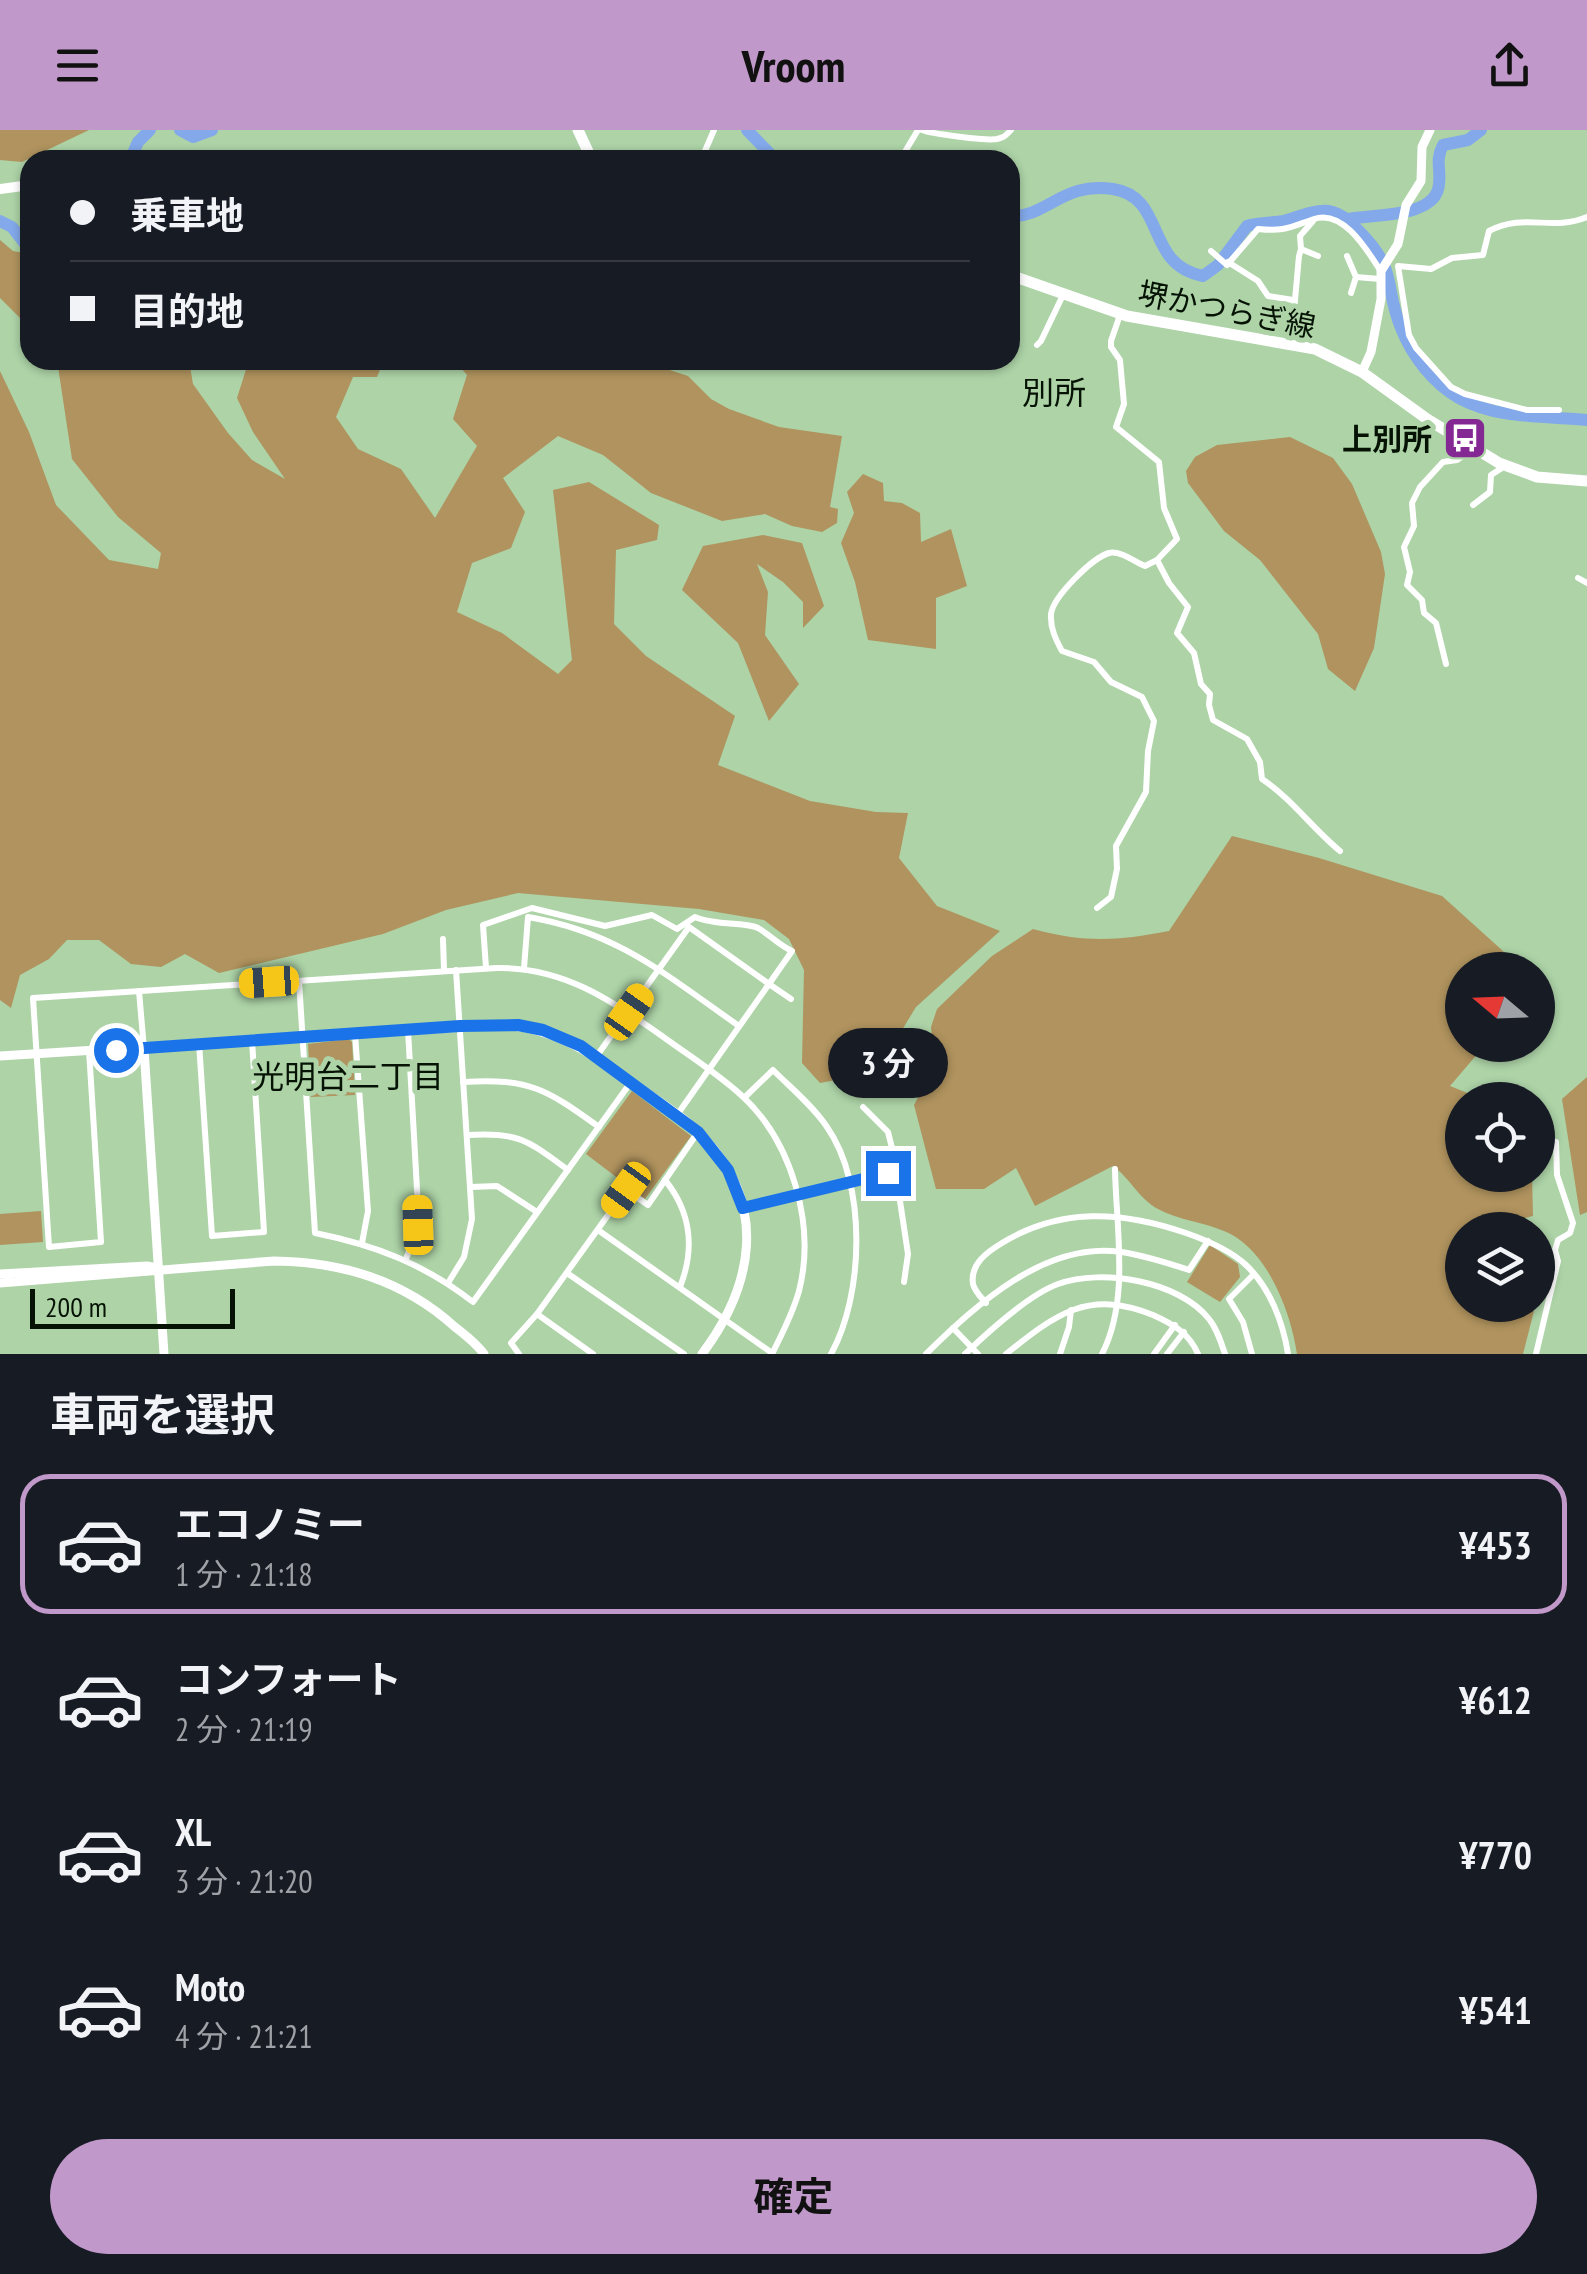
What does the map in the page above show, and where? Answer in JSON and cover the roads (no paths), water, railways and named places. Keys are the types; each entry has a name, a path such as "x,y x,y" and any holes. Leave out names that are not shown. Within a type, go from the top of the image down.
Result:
{"main road":[{"name":"堺かつらぎ線","path":"1020,279 1120,314 1291,345 1339,358 1505,466 1538,478 1587,481"}],"street":[{"path":"920,130 940,136 966,135 988,140 1000,139 1011,130"},
{"path":"1362,372 1371,352 1382,272 1401,235 1406,205 1420,181 1422,148 1430,130"},
{"path":"1210,251 1227,265 1258,229 1286,231 1323,216 1339,221 1365,247 1382,272"},
{"path":"1398,266 1431,269 1452,258 1483,255 1488,231 1508,221 1565,225 1587,217"},
{"path":"1291,345 1300,236 1314,219"},
{"path":"1301,249 1318,256"},
{"path":"1392,254 1398,266 1409,335 1451,387 1528,410 1560,410"},
{"path":"1347,256 1356,277 1351,293"},
{"path":"1228,262 1258,281 1265,294 1294,301"},
{"path":"1356,277 1382,272"},
{"path":"1036,344 1042,341 1062,295"},
{"path":"1097,908 1111,897 1117,870 1116,846 1146,792 1154,721 1142,697 1111,682 1094,662 1062,652 1052,628 1052,608 1081,571 1108,553 1115,552 1146,566 1174,544 1177,534 1164,508 1159,462 1117,431 1124,398 1120,360 1110,341 1120,314"},
{"path":"1446,664 1436,623 1424,613 1422,600 1407,586 1410,572 1404,547 1414,526 1411,511 1420,488 1443,462 1456,460 1474,449"},
{"path":"1472,505 1490,492 1491,475 1505,466"},
{"path":"1157,560 1174,590 1186,600 1187,614 1177,633 1196,659 1201,684 1210,694 1208,705 1214,720 1241,733 1256,753 1262,780 1288,798 1312,829 1340,851"},
{"path":"1578,578 1587,584"},
{"path":"486,968 483,925 522,909 542,910 605,926 652,915 677,929 695,917 712,924 755,927 776,944 792,950 677,1114"},
{"path":"524,968 528,917 574,926 636,953 738,1026"},
{"path":"596,1057 689,928 791,999"},
{"path":"443,939 444,971"},
{"path":"89,1050 101,1242 49,1247 32,998 486,968 524,968 574,981 629,1012 708,1069 744,1098 773,1136 791,1170 798,1194 804,1254 800,1288 772,1354 598,1230"},
{"path":"448,1283 464,1257 470,1237 468,1134 456,970"},
{"path":"299,980 315,1233 362,1242 406,1259 473,1302 631,1082"},
{"path":"139,991 164,1354"},
{"path":"0,1056 460,1026 529,1026 568,1040 677,1114 698,1132 728,1170 743,1208 745,1268 726,1321 702,1354"},
{"path":"406,1259 418,1225 408,1030"},
{"path":"355,1034 368,1211 362,1242"},
{"path":"198,1043 212,1236 264,1232 252,1040"},
{"path":"744,1098 774,1070 828,1127 850,1181 856,1266 850,1303 832,1354"},
{"path":"463,1082 501,1080 534,1086 546,1090 599,1127"},
{"path":"863,1107 888,1132 898,1170 908,1254 904,1282"},
{"path":"468,1134 506,1132 532,1144 568,1170"},
{"path":"518,1354 510,1343 537,1314 626,1190 648,1204 698,1132"},
{"path":"1536,1354 1558,1262 1558,1240 1570,1233 1572,1223 1557,1175 1556,1142"},
{"path":"1102,1354 1110,1333 1118,1277 1115,1169"},
{"path":"743,1208 898,1170"},
{"path":"666,1180 685,1214 690,1240 690,1256 680,1287"},
{"path":"470,1187 497,1186 538,1212"},
{"path":"986,1303 973,1280 975,1266 986,1253 1038,1223 1092,1214 1116,1215 1208,1240 1246,1265 1277,1312 1288,1354"},
{"path":"926,1354 952,1328 1021,1275 1044,1265 1073,1256 1118,1251 1189,1270 1208,1240"},
{"path":"0,1274 274,1261 344,1267 379,1279 424,1302 484,1354"},
{"path":"0,1283 148,1274 159,1269"},
{"path":"567,1273 684,1354"},
{"path":"1252,1354 1243,1322 1229,1299 1253,1274"},
{"path":"952,1328 972,1352 1054,1285 1078,1278 1118,1277 1156,1288 1198,1308 1210,1320 1226,1354"},
{"path":"1006,1354 1050,1320 1071,1310 1084,1305 1116,1304 1175,1325 1198,1354"},
{"path":"1060,1354 1071,1310"},
{"path":"537,1314 593,1354"},
{"path":"1154,1354 1175,1325"},
{"path":"1167,1354 1184,1332"}],"waterway":[{"path":"134,150 150,130"},
{"path":"180,130 193,137 212,130"},
{"path":"747,130 766,150"},
{"path":"1348,219 1402,212 1428,203 1439,184 1443,145 1468,140 1481,130"},
{"path":"1020,215 1081,190 1113,189 1142,204 1172,259 1203,276 1218,265 1247,226 1318,211 1334,212 1353,225 1380,258 1406,338 1424,368 1441,385 1459,398 1489,410 1587,420"},
{"path":"0,221 20,237"}],"place":[{"name":"上別所","path":"1465,438"}],"district":[{"name":"別所","path":"1054,392"},
{"name":"光明台二丁目","path":"348,1076"}]}
